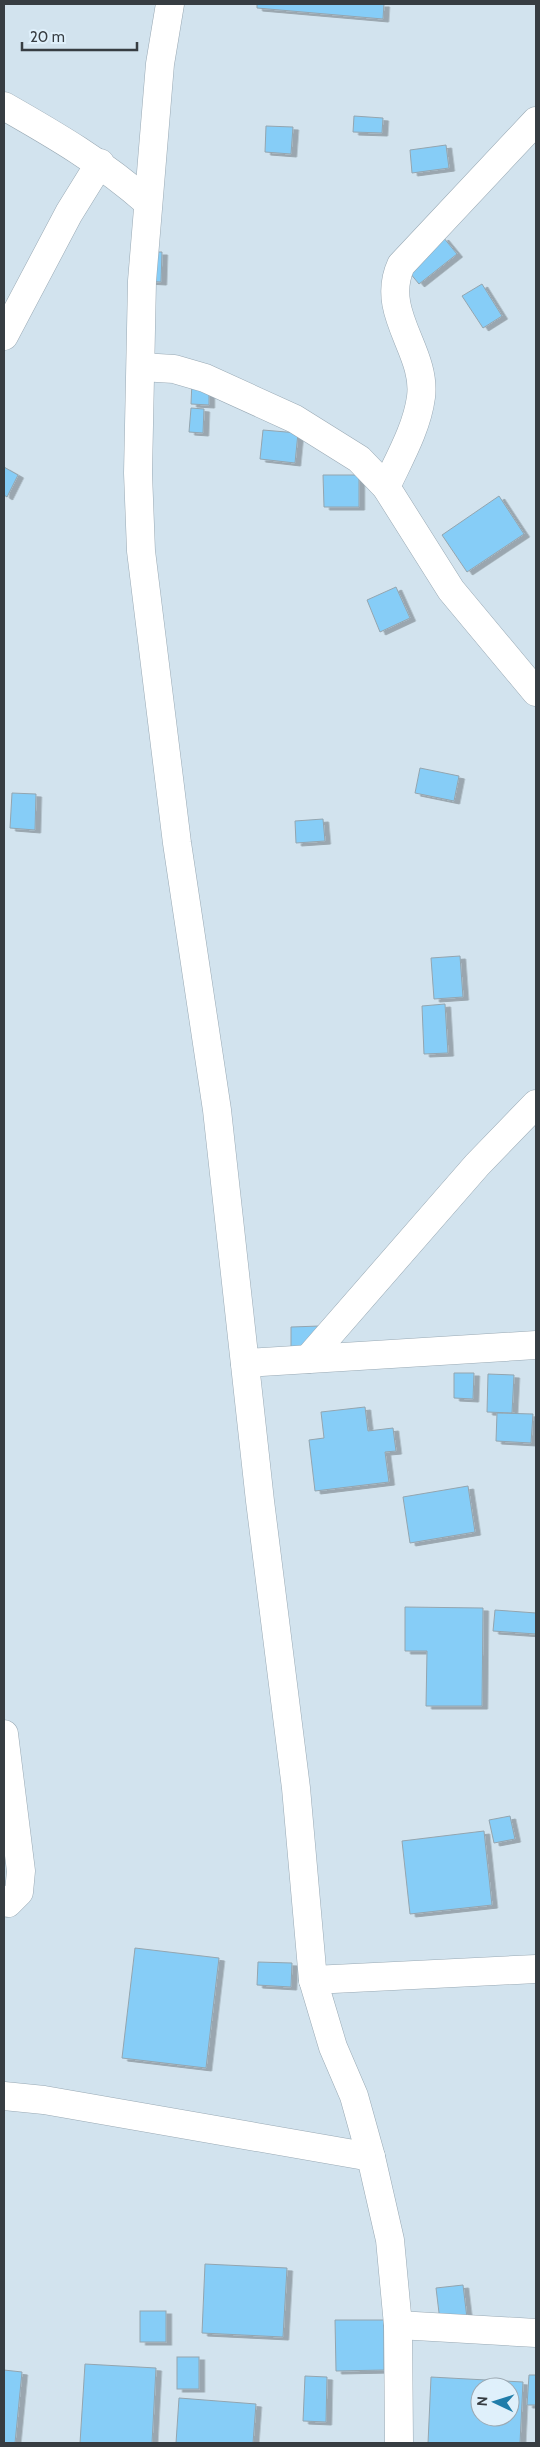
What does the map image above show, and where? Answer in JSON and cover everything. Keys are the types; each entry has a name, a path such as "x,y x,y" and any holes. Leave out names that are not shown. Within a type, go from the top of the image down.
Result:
{"street":[{"path":"170,4 160,64 147,202 142,281 138,473 141,551 177,843 217,1110 296,1788 313,1980 333,2047 354,2096 371,2157 390,2240 398,2325 399,2443"},
{"path":"4,106 100,163 147,202"},
{"path":"386,487 411,431 421,397 420,373 402,325 393,292 395,278 401,265 536,121"},
{"path":"4,336 69,213 100,163"},
{"path":"141,367 174,368 205,378 295,419 352,454 386,487 451,590 536,692"},
{"path":"308,1359 477,1165 536,1104"},
{"path":"245,1363 536,1345"},
{"path":"4,1734 21,1871 19,1892 8,1903 4,1902"},
{"path":"313,1980 536,1969"},
{"path":"4,2096 44,2100 371,2157"},
{"path":"398,2325 536,2333"}],"building":[{"path":"257,4 384,4 383,19 257,8"},
{"path":"354,116 383,118 382,133 353,132"},
{"path":"266,126 293,127 291,154 265,152"},
{"path":"446,145 449,168 412,173 410,150"},
{"path":"443,237 457,254 419,284 405,267"},
{"path":"142,252 162,252 161,282 142,281"},
{"path":"482,284 502,316 483,328 462,296"},
{"path":"192,381 209,382 209,405 191,404"},
{"path":"191,408 204,409 203,433 189,432"},
{"path":"263,430 298,433 295,463 260,459"},
{"path":"4,467 18,475 7,497 4,495"},
{"path":"323,475 359,475 359,507 324,507"},
{"path":"499,496 524,534 467,572 442,535"},
{"path":"396,587 410,618 380,632 367,600"},
{"path":"420,768 459,776 454,801 415,793"},
{"path":"12,793 36,794 35,830 10,828"},
{"path":"323,819 325,841 296,843 295,821"},
{"path":"460,956 463,997 434,999 431,958"},
{"path":"445,1004 448,1053 424,1054 422,1006"},
{"path":"320,1326 321,1355 291,1356 291,1327"},
{"path":"454,1373 474,1373 473,1399 454,1398"},
{"path":"488,1374 514,1375 512,1413 487,1412"},
{"path":"365,1407 368,1431 393,1428 396,1451 385,1452 389,1482 315,1491 309,1440 324,1438 321,1412"},
{"path":"497,1413 533,1414 531,1443 496,1441"},
{"path":"468,1486 475,1532 410,1543 403,1497"},
{"path":"405,1607 483,1608 482,1706 426,1706 427,1651 405,1651"},
{"path":"495,1610 536,1613 536,1634 493,1631"},
{"path":"510,1816 515,1839 494,1843 489,1820"},
{"path":"484,1831 492,1905 410,1914 402,1841"},
{"path":"135,1948 219,1958 206,2068 122,2058"},
{"path":"258,1962 292,1963 291,1987 257,1985"},
{"path":"205,2264 287,2268 283,2337 202,2333"},
{"path":"463,2285 467,2318 440,2321 436,2288"},
{"path":"140,2311 166,2311 166,2342 140,2342"},
{"path":"335,2320 384,2320 384,2370 336,2371"},
{"path":"177,2357 199,2357 199,2389 177,2389"},
{"path":"85,2364 156,2368 152,2443 80,2443"},
{"path":"4,2370 22,2372 15,2443 4,2443"},
{"path":"529,2375 536,2375 536,2405 527,2405"},
{"path":"305,2376 327,2377 326,2422 303,2421"},
{"path":"431,2377 470,2379 470,2427 520,2427 520,2382 523,2382 520,2443 428,2443"},
{"path":"179,2398 256,2404 253,2443 176,2443"}]}
